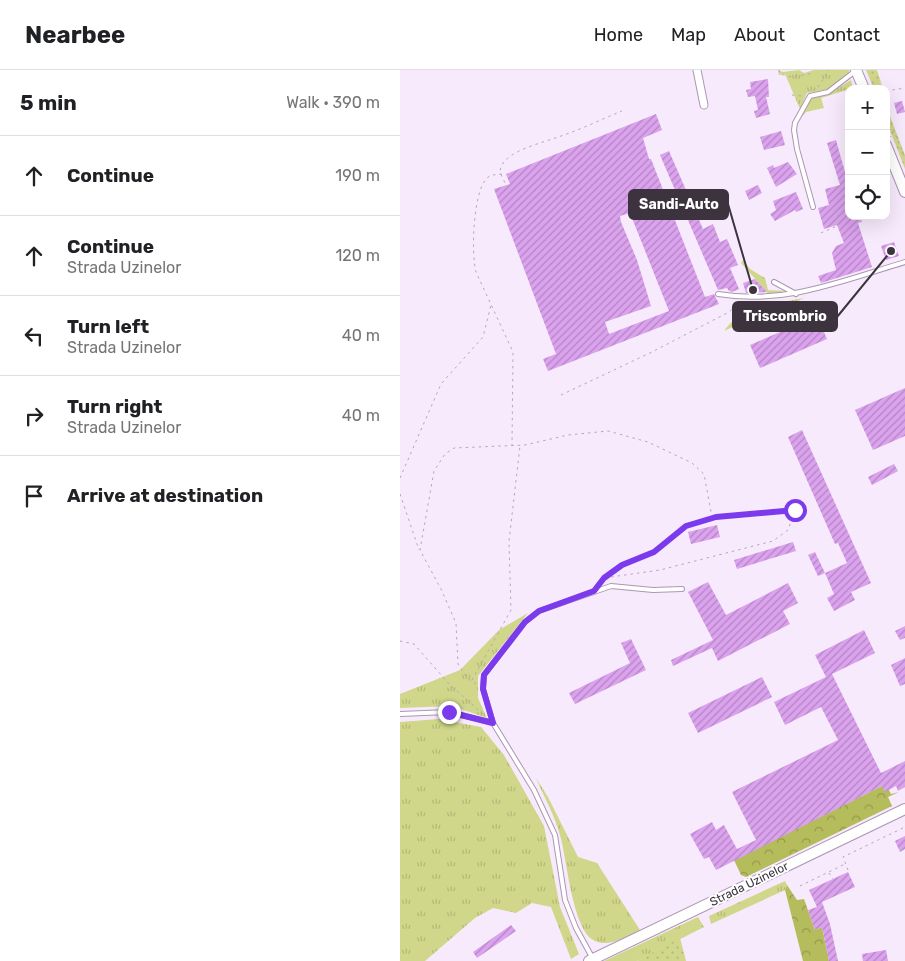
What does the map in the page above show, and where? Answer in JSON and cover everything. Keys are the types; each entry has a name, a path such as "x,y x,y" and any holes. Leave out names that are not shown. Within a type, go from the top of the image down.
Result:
{"street":[{"path":"697,70 704,105"},
{"path":"856,70 862,85"},
{"path":"890,155 905,192"},
{"name":"Strada Uzinelor","path":"591,960 905,809"}],"lane":[{"path":"813,207 796,149 795,123 810,96 828,92 856,70"},
{"path":"718,294 745,298 796,294 905,262"},
{"path":"774,282 796,294"},
{"path":"483,689 484,675 525,622 539,611 611,586 653,590 682,589"},
{"name":"Strada Uzinelor","path":"483,689 493,723 534,790 555,835 565,900 591,960"},
{"path":"400,714 449,712 493,723"}],"path":[{"path":"779,70 780,74 792,77 814,72"},
{"path":"818,87 830,70"},
{"path":"890,90 905,88"},
{"path":"792,94 810,96"},
{"path":"508,188 501,166 514,154 536,143 561,136 622,111"},
{"path":"890,121 905,158"},
{"path":"502,174 491,175 485,179 481,189 472,243 476,272 513,352 512,446"},
{"path":"821,233 837,228 834,209"},
{"path":"832,215 843,214"},
{"path":"561,395 652,352 729,312 745,298"},
{"path":"400,478 442,384 483,336 491,304"},
{"path":"420,550 434,471 444,454 454,448 520,446 568,435 608,431 648,442 692,464 704,474 711,512 716,517"},
{"path":"471,681 512,610 509,541 520,446"},
{"path":"400,494 401,502 420,550 441,589 456,624 458,664 471,681 483,689"},
{"path":"594,591 604,578 622,565 654,552 686,526 716,517 795,510 788,530 772,541 660,570 604,578"},
{"path":"400,641 414,644 450,685 493,723"},
{"path":"848,870 843,857 905,827"},
{"path":"800,886 846,864"},
{"path":"829,872 833,879"}],"green space":[{"path":"778,70 783,72 799,70 804,73 814,70 849,70 849,74 829,89 807,93 800,109 785,74 779,75"},
{"path":"866,70 877,70 882,85 872,85"},
{"path":"851,80 852,85 845,85 845,90 821,98 824,108 806,112 799,120 811,98 827,95"},
{"path":"890,116 905,155 905,169 890,130"},
{"path":"743,260 750,269 765,278 768,290 784,291 767,295 767,292 741,263"},
{"path":"804,298 739,330 737,325 724,331 739,316 749,311 771,304"},
{"path":"528,613 478,676 478,698 487,718 452,706 400,708 400,694 460,670 499,630"},
{"path":"439,719 481,727 504,755 544,826 560,907 579,954 571,959 551,907 532,903 516,913 493,908 475,918 425,961 400,961 400,722"},
{"path":"536,778 548,797 578,857 597,863 640,930 617,941 605,943 593,940 586,933 580,921 571,892 558,828"},
{"path":"882,786 889,790 891,794 899,792 888,797 892,806 746,877 741,875 734,860"},
{"path":"785,881 787,885 785,890 711,924 709,916"},
{"path":"787,885 797,900 804,899 815,930 822,927 829,961 803,961 785,890"},
{"path":"698,917 704,927 637,961 604,961"},
{"path":"680,938 686,961 637,961"}],"building":[{"path":"768,79 769,97 766,97 770,114 756,118 754,111 758,110 755,96 748,97 746,90 751,89 750,82"},
{"path":"902,101 905,112 897,114 894,103"},
{"path":"656,114 662,130 643,138 649,159 651,159 705,297 714,294 719,304 548,371 543,359 556,354 494,189 510,184 506,174","holes":["630,213 669,311 609,334 605,322 651,306 637,260 620,216"]},
{"path":"781,131 785,145 764,150 760,137"},
{"path":"836,140 845,172 845,220 861,220 862,222 858,223 872,267 821,283 818,276 836,270 832,253 836,246 844,243 837,225 824,229 818,208 829,205 825,189 840,185 827,143"},
{"path":"669,151 703,229 713,224 720,242 727,239 738,265 730,268 739,289 732,292 727,288 718,290 660,155"},
{"path":"788,162 797,174 776,187 767,168 773,165 774,168"},
{"path":"758,185 762,193 749,200 745,191"},
{"path":"796,192 803,209 796,212 795,210 775,221 770,214 776,210 773,201"},
{"path":"894,242 899,256 886,260 881,246"},
{"path":"755,279 767,292 746,293 743,283"},
{"path":"817,316 827,339 760,368 750,345"},
{"path":"905,388 905,436 873,450 855,410"},
{"path":"802,430 871,583 851,592 855,600 834,611 827,598 834,594 825,573 847,563 838,543 835,544 788,437"},
{"path":"894,464 898,471 872,485 868,477"},
{"path":"717,525 720,537 691,544 688,532"},
{"path":"793,542 796,551 737,569 734,560"},
{"path":"815,552 825,573 818,576 808,555"},
{"path":"708,582 726,615 788,583 798,603 783,611 790,624 718,661 712,648 673,666 671,660 713,640 688,592"},
{"path":"905,626 905,638 900,640 895,631"},
{"path":"864,630 875,653 832,674 881,773 905,761 905,787 898,791 896,786 885,792 882,786 716,870 709,857 704,859 690,834 712,822 716,830 724,825 737,849 756,840 732,792 838,740 821,707 785,725 774,702 826,677 815,655"},
{"path":"631,639 646,670 575,704 569,693 630,663 621,643"},
{"path":"905,658 905,684 900,686 891,665"},
{"path":"762,677 772,697 698,733 688,713"},
{"path":"905,836 905,849 900,852 895,841"},
{"path":"848,872 855,887 822,902 830,924 838,961 829,961 822,927 815,930 808,910 817,907 809,890"},
{"path":"511,925 516,931 477,958 473,952"},
{"path":"886,950 888,961 863,961 862,954"}],"place":[{"name":"Triscombrio","path":"891,251"},
{"name":"Sandi-Auto","path":"753,290"}],"route":[{"path":"449,712 493,723 483,689 484,675 525,622 539,611 594,591 604,578 622,565 654,552 686,526 716,517 795,510"}]}
